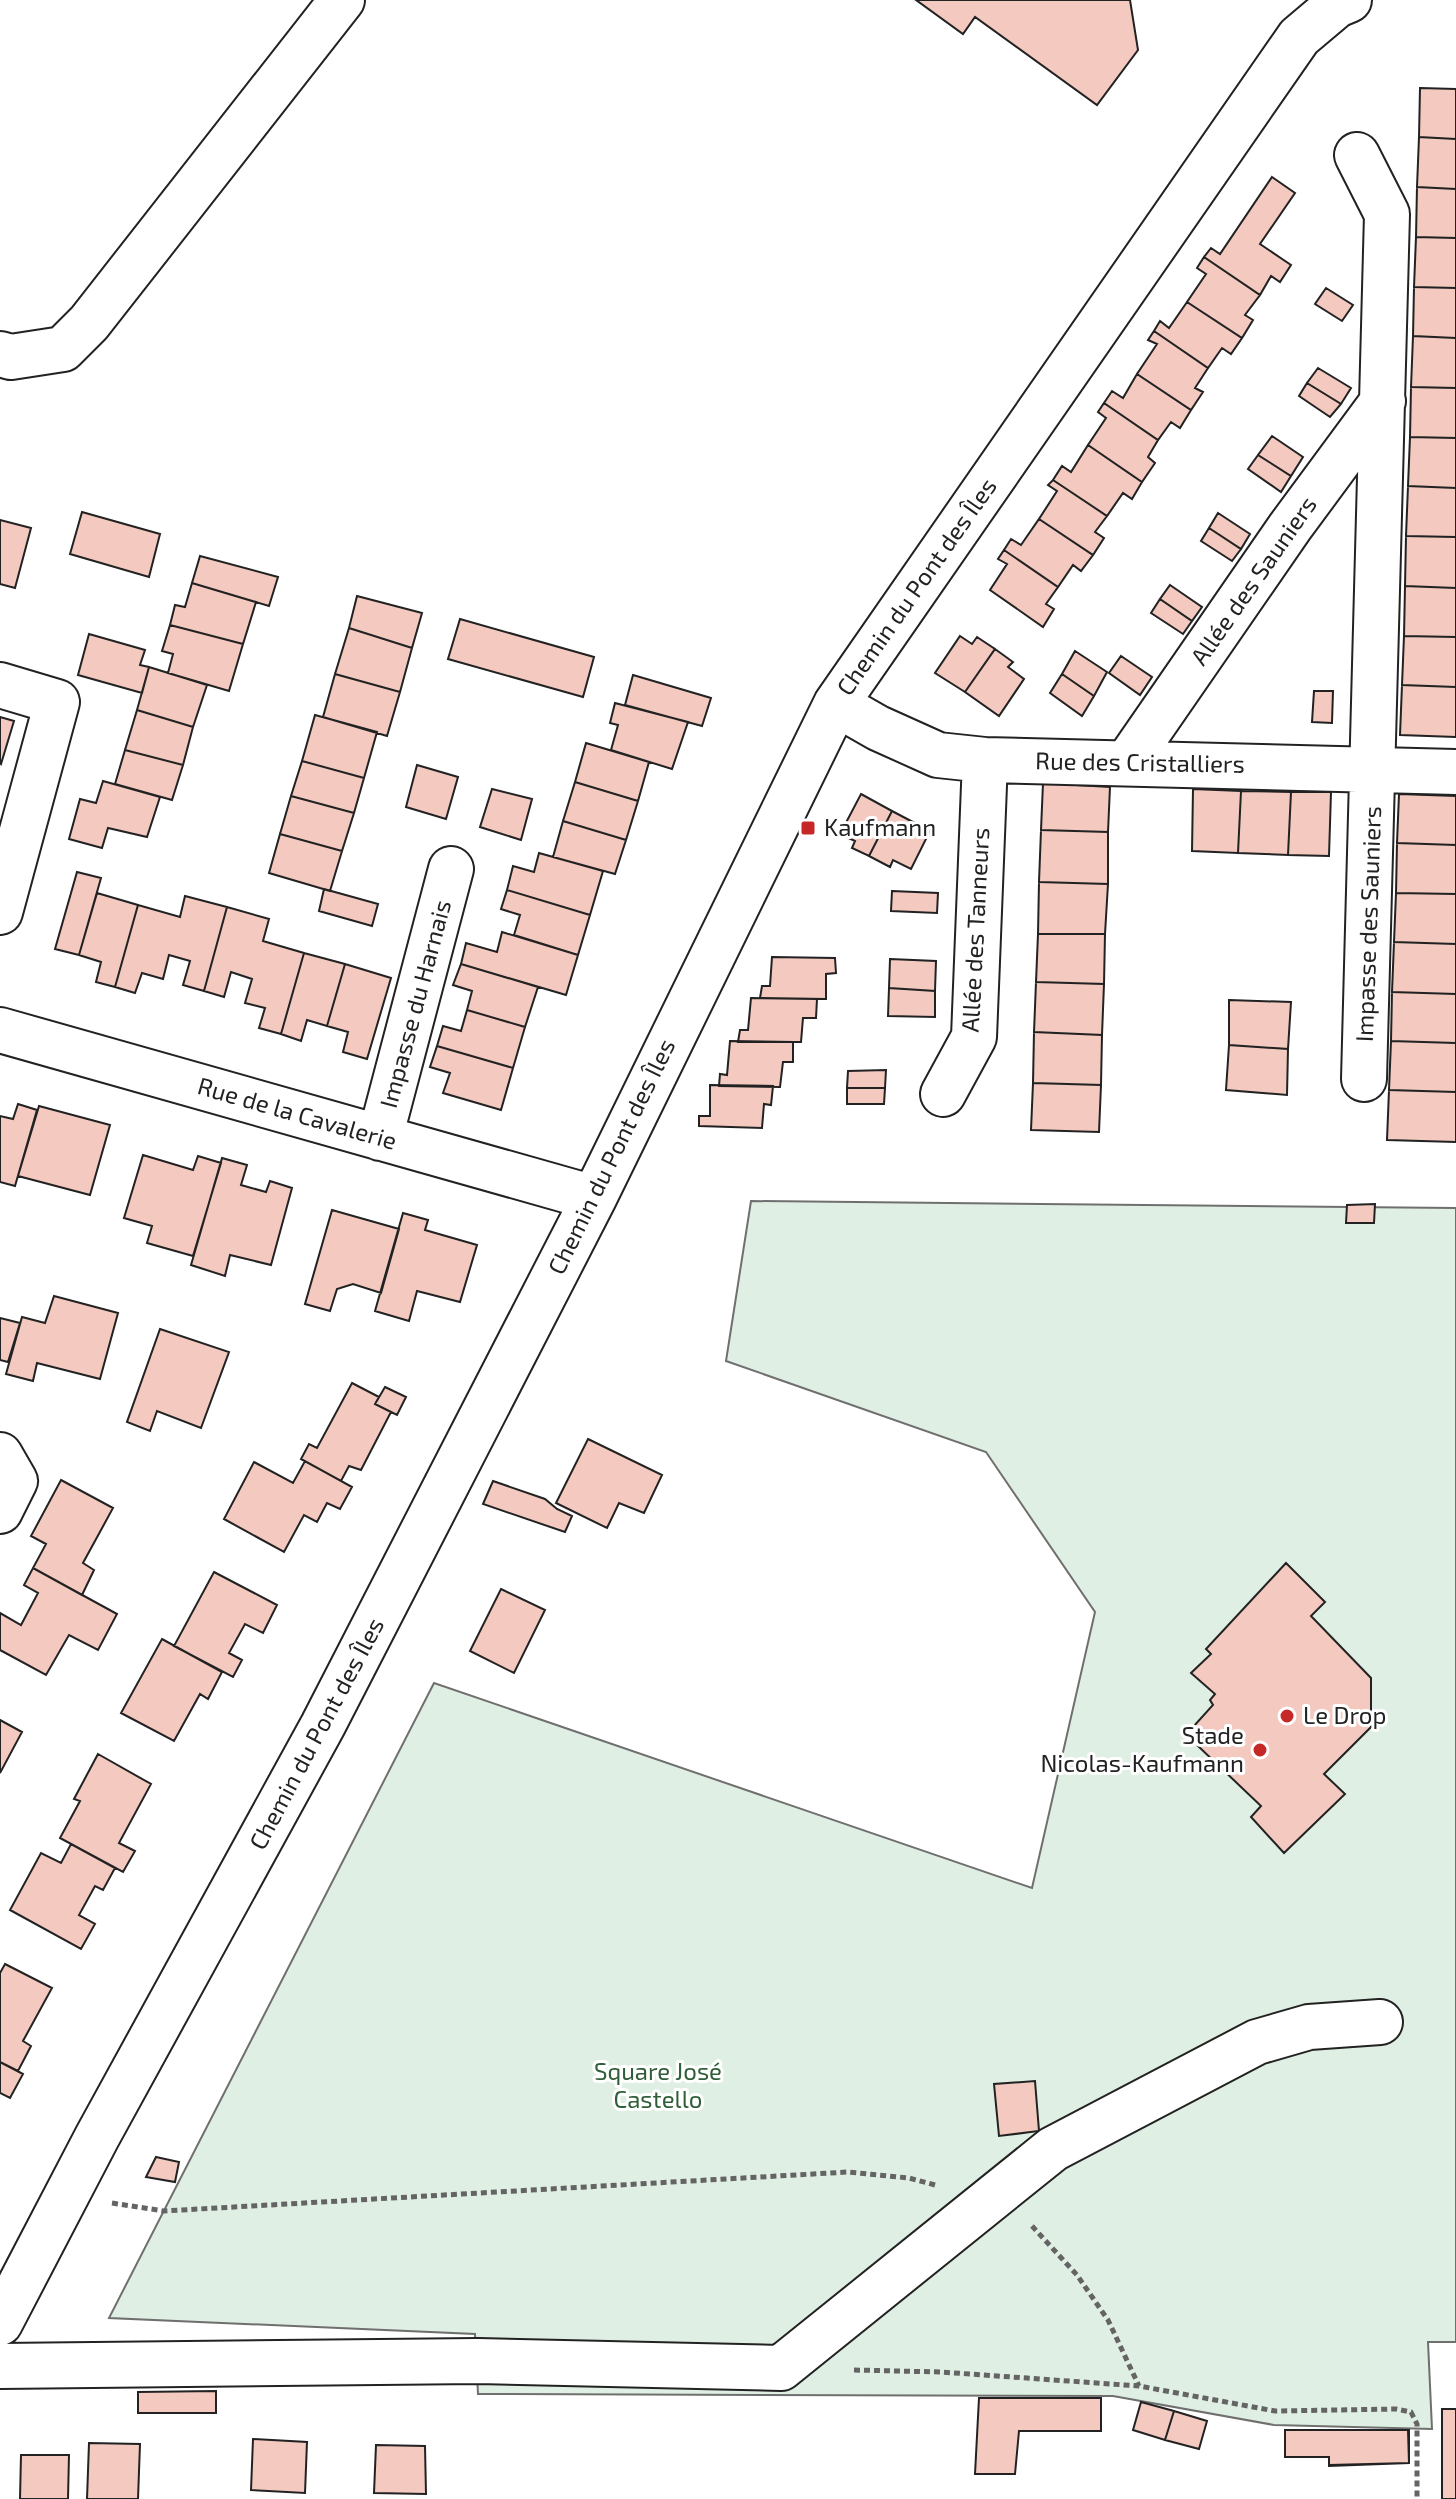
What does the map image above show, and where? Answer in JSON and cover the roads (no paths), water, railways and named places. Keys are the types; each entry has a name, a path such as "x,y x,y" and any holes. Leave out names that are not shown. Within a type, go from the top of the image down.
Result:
{"street":[{"path":"0,354 11,357 63,349 89,323 342,0"},
{"name":"Chemin du Pont des Îles","path":"0,2323 105,2123 323,1725 594,1198 836,704 1305,19 1349,0"},
{"path":"1357,155 1387,214 1374,769"},
{"name":"Allée des Sauniers","path":"1127,763 1290,527 1383,401"},
{"path":"0,685 57,702 0,912"},
{"name":"Rue des Cristalliers","path":"836,704 878,728 938,755 985,760 1456,772"},
{"name":"Allée des Tanneurs","path":"943,1094 974,1037 985,760"},
{"name":"Impasse des Sauniers","path":"1364,1079 1374,769"},
{"name":"Impasse du Harnais","path":"380,1138 451,869"},
{"name":"Rue de la Cavalerie","path":"0,1030 594,1198"},
{"path":"0,1455 15,1481 0,1511"},
{"path":"0,2366 478,2361 781,2368 1053,2149 1257,2042 1309,2027 1380,2022"}],"place":[{"name":"Kaufmann","path":"808,828"},
{"name":"Le Drop","path":"1287,1716"},
{"name":"Stade Nicolas-Kaufmann","path":"1260,1750"}],"park label":[{"name":"Square José Castello","path":"658,2086"}]}
